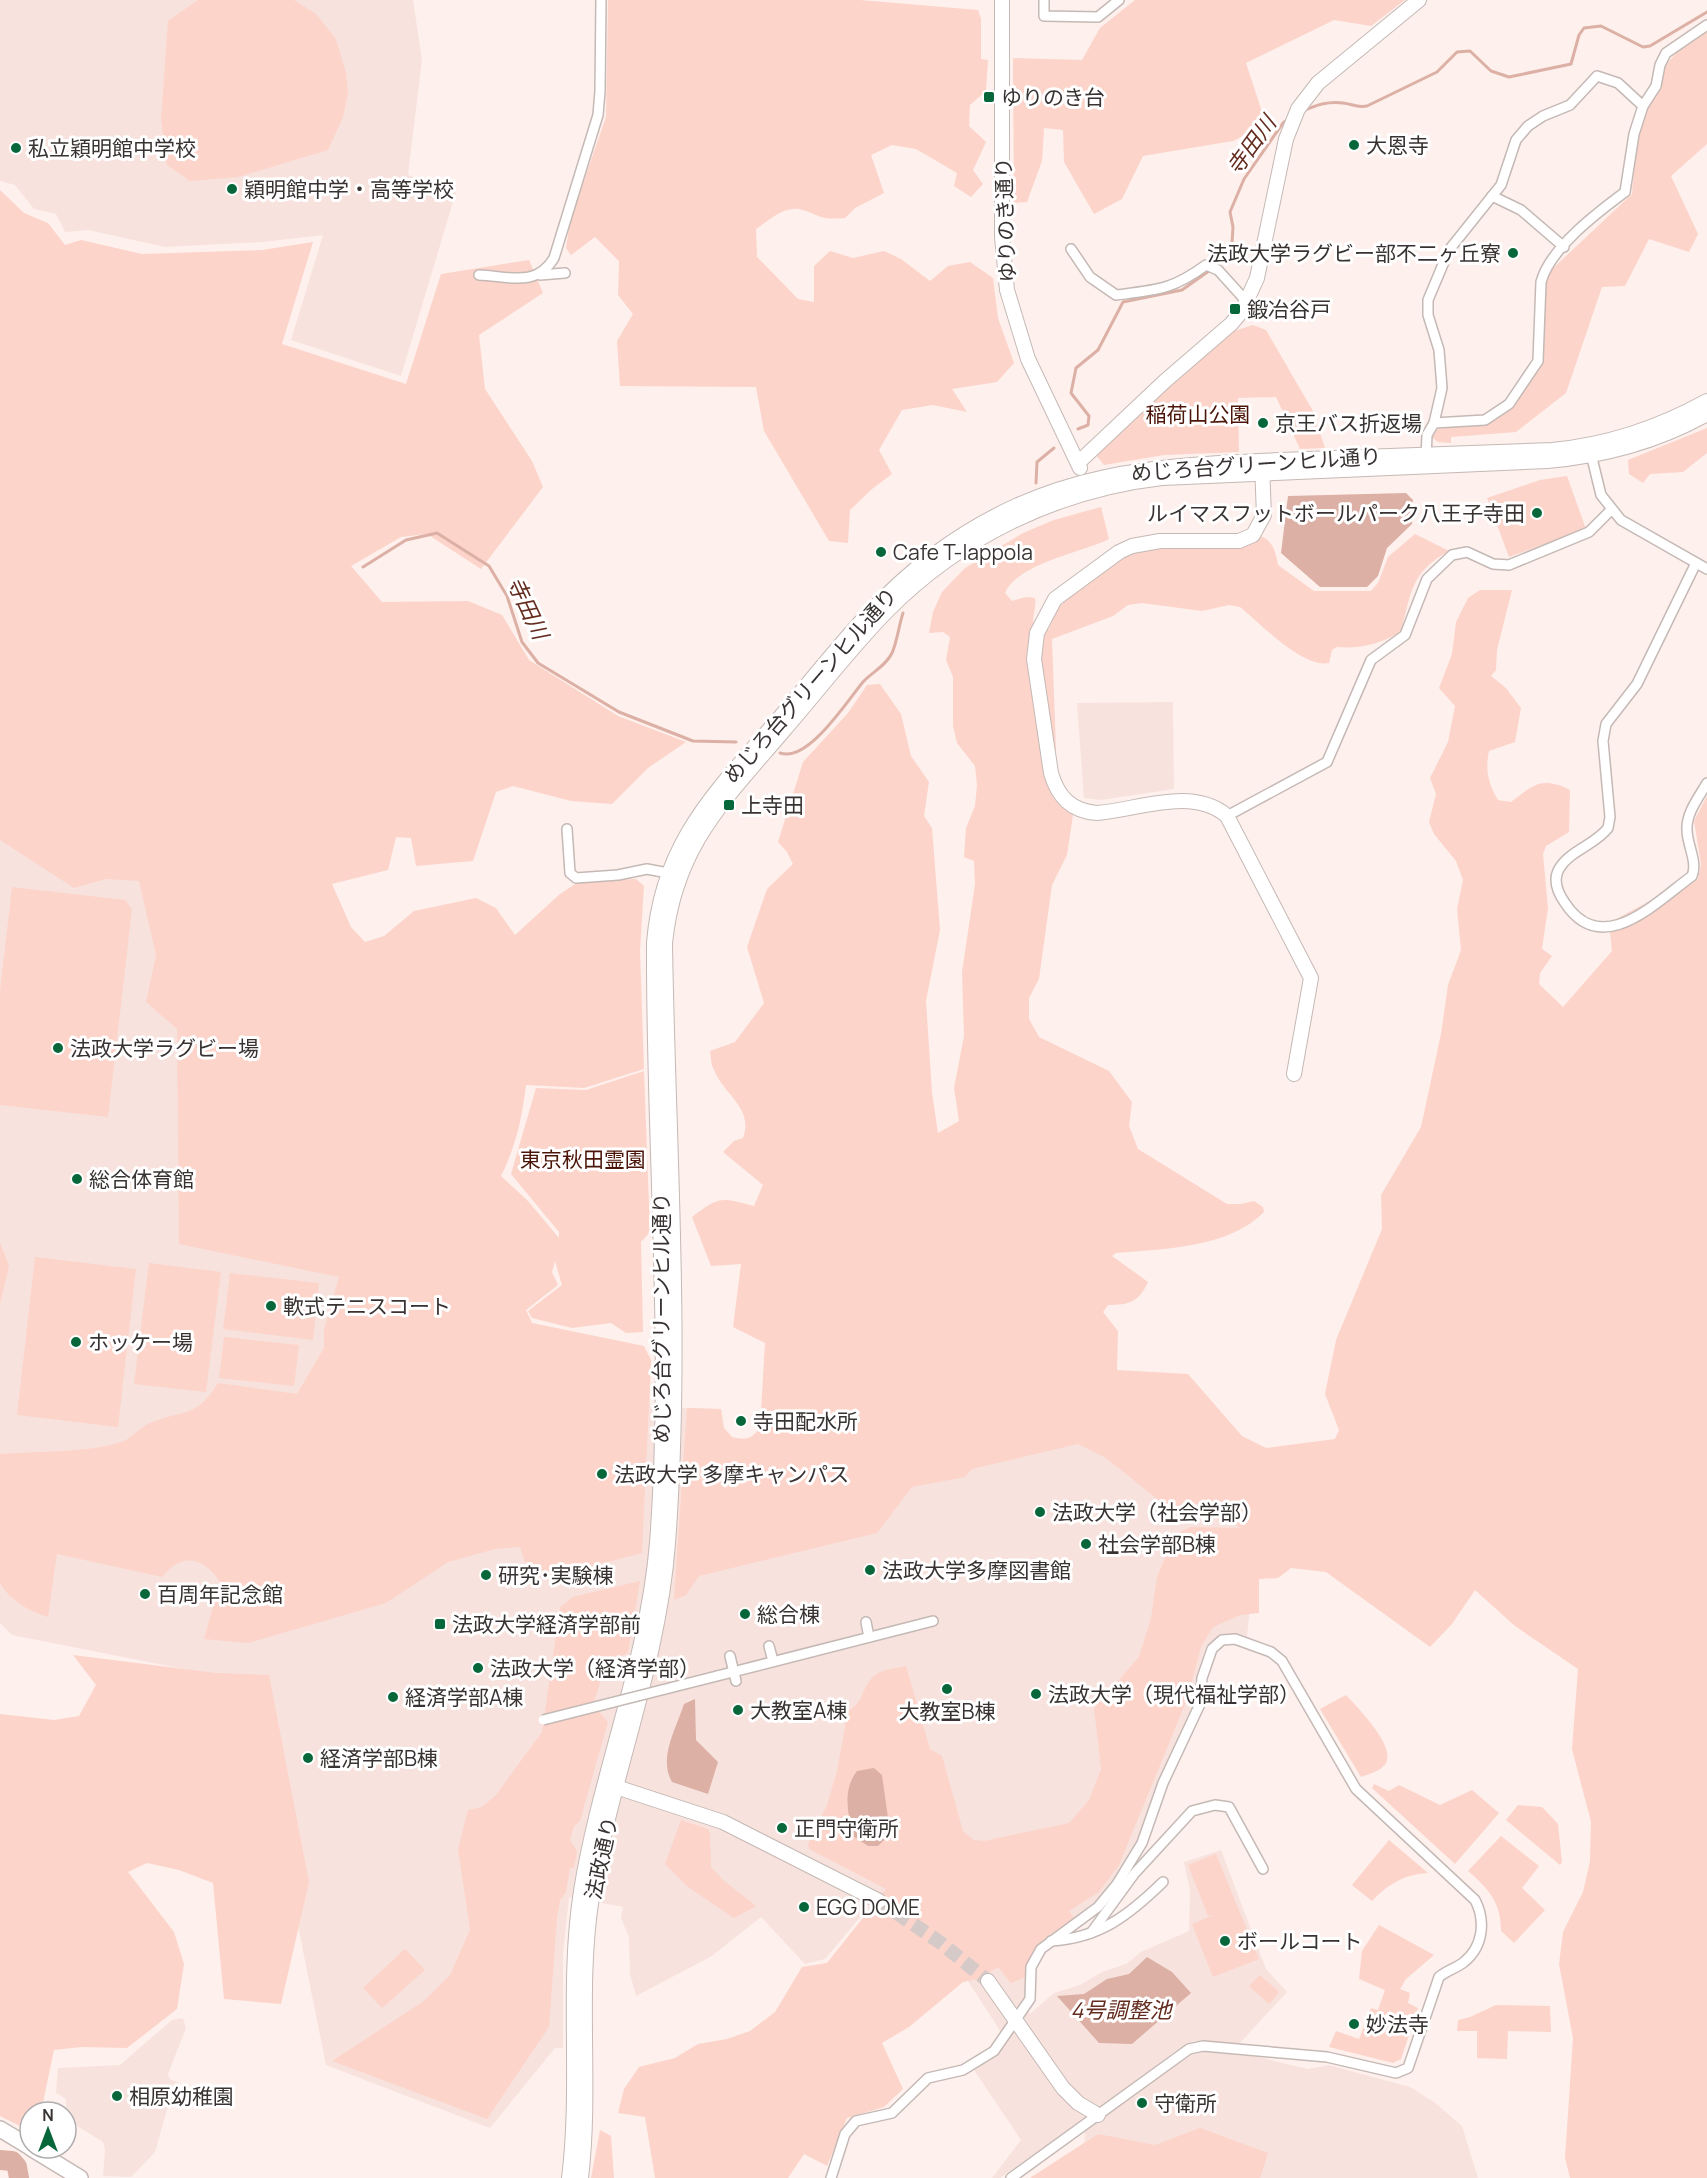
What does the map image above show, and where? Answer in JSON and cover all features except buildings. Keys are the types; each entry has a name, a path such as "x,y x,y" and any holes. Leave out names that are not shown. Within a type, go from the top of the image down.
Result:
{"main road":[{"path":"0,2129 18,2140"},
{"path":"51,2160 80,2178"}],"street":[{"path":"540,275 554,258 598,115 601,0"},
{"path":"992,0 1002,0"},
{"name":"ゆりのき通り","path":"1002,0 1002,237 1007,290 1019,333 1034,373 1079,462 1085,487"},
{"path":"1044,0 1044,16 1098,17 1119,0"},
{"path":"1079,462 1165,381 1231,324 1247,302 1257,278 1291,124 1298,109 1318,83 1419,0"},
{"path":"1434,423 1485,420 1509,404 1538,361 1541,282 1544,269 1591,216 1625,192 1634,134 1643,106 1656,86 1660,65 1666,53 1707,25"},
{"path":"1426,460 1428,435 1434,423 1442,388 1439,350 1428,315 1428,300 1449,250 1501,185 1516,140 1528,126 1570,105 1597,76 1618,83 1643,106"},
{"path":"1492,196 1526,213 1564,247"},
{"path":"1071,249 1090,277 1116,295 1157,290 1182,282 1206,265 1218,270 1247,302"},
{"path":"479,275 509,279 565,273"},
{"name":"めじろ台グリーンヒル通り","path":"1590,451 1652,428 1707,401"},
{"name":"めじろ台グリーンヒル通り","path":"662,1544 665,1347 654,951 658,907 673,874 687,832 707,802 861,621 932,556 996,516 1153,467 1262,467 1426,460 1547,461 1658,437 1707,414"},
{"path":"1590,451 1596,484 1611,510 1621,520 1707,569"},
{"path":"1262,467 1264,515 1253,535 1233,542 1146,542 1119,552 1055,599 1041,620 1034,646 1034,659 1051,773 1056,790 1064,800 1080,810 1097,813 1199,801 1219,809 1227,816 1311,978 1294,1074"},
{"path":"1227,816 1327,762 1371,660 1405,635 1427,579 1452,555 1467,552 1493,564 1509,565 1589,532 1611,510"},
{"path":"1696,563 1637,684 1606,724 1604,741 1610,816 1608,828 1564,863 1556,878 1558,893 1577,919 1597,927 1629,922 1692,876 1694,868 1687,823 1707,783"},
{"path":"567,829 570,873 576,878 618,875 647,869 673,874"},
{"name":"法政通り","path":"581,2178 585,2147 588,1932 611,1786 662,1544"},
{"path":"540,1721 717,1676 735,1676 773,1661 933,1621"},
{"path":"866,1622 869,1637"},
{"path":"1011,2178 1189,2049 1203,2046 1328,2057 1396,2073 1408,2068 1439,1977 1463,1963 1474,1952 1481,1930 1479,1907 1471,1894 1356,1789 1279,1657 1235,1639 1222,1640 1212,1648 1202,1678 1200,1704 1163,1783 1142,1843 1130,1871 1091,1933"},
{"path":"769,1646 773,1661"},
{"path":"730,1656 735,1676"},
{"path":"611,1786 723,1822 879,1901"},
{"name":"法政通り","path":"569,2178 572,2146 576,1930 587,1854 611,1786"},
{"path":"831,2178 840,2145 850,2126 856,2121 892,2113 928,2078 963,2070 987,2057 1030,1999 1031,1967 1035,1959 1051,1941 1098,1907 1130,1871 1192,1811 1215,1805 1229,1807 1263,1869"},
{"path":"1051,1941 1081,1938 1130,1914 1163,1882"},
{"path":"988,1982 1063,2088 1078,2103 1098,2115"}],"shaded area":[{"name":"穎明館中学・高等学校","path":"0,0 413,0 422,60 408,175 456,192 401,376 291,340 323,235 263,242 165,247 88,230 65,232 56,214 34,209 15,185 0,181"},
{"path":"1173,702 1174,789 1101,800 1084,798 1077,703"},
{"name":"法政大学 多摩キャンパス","path":"0,826 201,876 515,1350 651,1360 650,1407 721,1409 722,1430 732,1444 1092,1413 1260,1503 1247,1637 1225,1634 1206,1646 1196,1677 1193,1706 1160,1780 1138,1842 1105,1893 1032,1955 1027,1966 1026,1998 1022,2004 1030,2014 1054,1993 1080,1985 1102,1972 1126,1964 1141,1952 1189,1931 1190,1891 1184,1862 1221,1850 1266,1969 1287,1992 1238,2045 1194,2041 1174,2052 1110,2101 1153,2081 1191,2055 1203,2052 1258,2057 1308,2069 1329,2065 1410,2087 1434,2102 1462,2126 1478,2178 1082,2178 1085,2133 1077,2124 1000,2178 992,2178 1021,2140 974,2070 990,2060 1006,2040 966,1978 919,1946 862,1915 825,1959 805,1964 761,1917 712,1956 636,1996 630,1974 629,1937 621,1918 623,1907 569,1897 563,1954 563,2048 555,2048 490,2128 326,2065 249,1682 12,1635 0,1623"},
{"name":"相原幼稚園","path":"183,2018 186,2028 168,2074 170,2079 179,2083 168,2106 155,2152 131,2177 103,2176 105,2150 103,2142 78,2126 78,2100 66,2100 56,2093 58,2068 120,2065 172,2020"}],"green space":[{"path":"198,0 294,0 316,14 336,39 346,73 348,93 343,117 328,150 238,177 190,181 167,165 161,120 168,21"},
{"path":"608,0 860,0 978,10 981,19 981,59 988,60 986,91 970,105 969,126 986,142 973,170 983,184 971,197 954,186 957,173 916,149 892,145 871,155 884,193 855,208 845,218 827,218 803,210 790,209 756,229 757,257 798,299 814,302 814,266 830,251 853,258 884,251 901,259 930,281 948,266 970,262 993,278 998,318 1014,363 997,382 952,389 967,412 933,405 902,410 879,450 892,474 850,510 848,543 829,541 764,431 756,387 620,386 617,341 633,314 618,295 619,261 595,237 571,255 566,248 570,221 606,117"},
{"path":"1135,0 1405,0 1371,26 1334,20 1246,63 1266,124 1233,141 1143,156 1122,199 1094,214 1064,162 1063,130 1044,128 1042,161 1027,202 1014,203 1013,58 1082,60 1100,28"},
{"path":"1707,29 1707,144 1671,176 1698,234 1689,252 1649,239 1625,286 1602,287 1566,393 1516,432 1451,437 1451,443 1438,442 1431,437 1438,429 1492,422 1513,406 1543,359 1544,298 1548,273 1632,194 1642,123 1657,80 1669,61 1686,44"},
{"name":"東京秋田霊園","path":"0,190 24,213 48,223 65,245 81,240 142,254 262,250 313,242 282,344 406,384 441,274 529,260 543,293 479,335 485,389 532,461 543,487 481,569 427,534 401,537 351,566 382,602 468,601 502,615 529,660 618,716 686,742 648,768 612,804 571,801 513,786 496,792 473,861 416,866 411,838 396,837 388,870 332,884 351,927 365,942 384,936 414,911 476,898 496,908 515,935 560,894 580,881 636,879 644,886 640,951 644,1069 584,1088 526,1085 518,1132 501,1176 528,1201 559,1238 559,1232 511,1174 536,1088 586,1090 644,1071 650,1232 641,1242 643,1332 626,1333 611,1323 572,1328 532,1318 528,1311 562,1285 555,1261 552,1272 558,1285 526,1310 532,1323 644,1346 651,1360 642,1553 532,1582 520,1547 495,1549 448,1562 386,1603 248,1643 204,1639 220,1582 207,1567 192,1561 177,1564 162,1577 57,1554 48,1617 21,1604 9,1595 0,1583 0,1454 80,1450 124,1441 150,1423 196,1408 218,1383 297,1394 324,1348 324,1330 339,1277 179,1244 177,1029 146,1002 156,955 139,881 106,879 74,888 0,840"},
{"name":"稲荷山公園","path":"1253,325 1266,330 1313,411 1325,448 1300,449 1276,397 1238,398 1239,452 1164,455 1104,465 1095,454 1231,332"},
{"path":"1707,428 1707,453 1683,472 1650,474 1643,483 1629,474 1628,460"},
{"name":"ルイマスフットボールパーク八王子寺田","path":"1567,476 1586,529 1509,557 1487,498 1540,480"},
{"path":"1101,507 1109,539 1036,566 1012,583 1005,593 1012,601 1026,597 1035,598 1034,627 1049,629 1056,611 1070,595 1130,551 1260,536 1271,544 1278,565 1314,591 1371,591 1378,583 1388,557 1415,534 1449,551 1427,567 1414,584 1401,631 1370,645 1337,647 1332,650 1329,663 1318,663 1307,659 1270,634 1240,607 1229,605 1202,611 1142,603 1128,605 1113,616 1052,639 1056,750 1043,753 1044,763 1052,796 1057,803 1073,815 1067,855 1052,885 1039,979 1029,998 1029,1019 1039,1037 1109,1071 1132,1102 1129,1126 1138,1149 1227,1204 1254,1201 1263,1207 1264,1212 1250,1224 1214,1240 1174,1248 1116,1253 1112,1256 1148,1282 1145,1289 1133,1301 1108,1305 1103,1312 1118,1331 1117,1370 1188,1374 1242,1436 1266,1448 1335,1439 1339,1430 1325,1394 1336,1340 1382,1229 1381,1195 1421,1127 1441,1034 1448,985 1461,950 1457,909 1463,880 1456,861 1434,834 1429,822 1436,794 1430,778 1448,742 1455,706 1439,688 1452,654 1456,622 1468,598 1480,590 1512,590 1497,650 1496,670 1491,676 1506,688 1521,708 1515,742 1489,751 1487,770 1498,800 1511,802 1532,787 1545,783 1570,790 1569,832 1546,846 1543,854 1548,908 1542,949 1552,956 1540,973 1539,984 1563,1007 1612,951 1609,923 1657,897 1698,879 1701,864 1694,821 1707,796 1707,2178 1570,2178 1565,2158 1573,2038 1559,1964 1563,1932 1583,1892 1590,1861 1591,1822 1572,1749 1578,1669 1515,1626 1475,1590 1452,1624 1430,1647 1326,1572 1291,1568 1278,1578 1259,1579 1259,1613 1240,1615 1213,1627 1201,1647 1188,1697 1119,1865 1099,1892 1069,1911 1074,1918 1041,1942 1027,1966 1026,1977 1011,1983 998,1967 978,1979 963,1982 909,2027 882,2043 903,2089 884,2107 847,2118 827,2166 804,2154 788,2178 655,2178 645,2117 618,2113 624,2089 639,2067 675,2058 698,2044 727,2039 750,2031 775,2012 802,1967 827,1963 886,1889 809,1849 808,1844 827,1805 837,1771 848,1711 858,1702 872,1678 883,1671 906,1666 930,1749 942,1756 963,1831 974,1840 984,1841 1069,1823 1089,1800 1101,1769 1094,1708 1139,1657 1151,1618 1157,1577 1175,1534 1191,1527 1240,1528 1232,1521 1176,1514 1106,1458 1078,1444 972,1469 965,1477 912,1487 877,1533 699,1576 686,1595 674,1600 687,1408 721,1409 724,1428 732,1437 748,1438 760,1427 765,1343 733,1327 741,1264 711,1266 692,1217 708,1205 721,1200 754,1206 763,1185 723,1152 734,1141 743,1138 745,1118 714,1070 710,1051 735,1042 764,1003 747,947 767,889 793,864 787,852 778,842 803,762 848,713 867,685 880,684 901,714 911,756 929,782 924,816 932,828 940,930 926,1001 932,1093 938,1133 959,1121 954,1088 964,1036 962,972 975,884 974,861 964,857 966,828 975,806 977,785 975,766 957,743 953,726 953,677 946,660 950,637 943,632 929,633 933,612 942,592 965,568 1023,533 1054,520"},
{"name":"法政大学ラグビー場","path":"12,887 125,900 132,909 108,1117 0,1105 0,991"},
{"path":"0,1243 9,1266 0,1304"},
{"name":"ホッケー場","path":"35,1257 136,1269 118,1427 17,1415"},
{"path":"149,1263 221,1272 206,1392 134,1384"},
{"name":"軟式テニスコート","path":"230,1273 319,1283 313,1340 223,1329"},
{"name":"軟式テニスコート","path":"224,1337 299,1345 294,1386 219,1378"},
{"path":"640,1581 628,1653 606,1663 593,1705 608,1722 580,1821 574,1826 570,1840 577,1851 574,1868 570,1868 566,1892 560,1900 557,1918 549,2027 487,2119 332,2061 424,2001 450,1975 470,1930 458,1849 468,1810 482,1807 496,1795 542,1732 560,1607 573,1597"},
{"path":"73,1655 216,1673 269,1675 309,1882 281,2004 224,1999 213,1883 179,1870 147,1863 128,1872 174,1932 184,1964 177,2009 127,2048 82,2047 54,2050 44,2100 18,2100 18,2125 0,2116 0,1714 54,1720 79,1716 96,1685"},
{"path":"1346,1695 1381,1737 1388,1756 1381,1768 1361,1777 1320,1709"},
{"path":"1374,1784 1389,1791 1399,1785 1440,1805 1472,1790 1499,1813 1455,1864 1372,1788"},
{"path":"1518,1805 1542,1807 1558,1824 1562,1862 1560,1865 1506,1820"},
{"path":"681,1820 708,1829 711,1867 723,1880 756,1906 734,1918 688,1887 665,1864"},
{"path":"1501,1836 1539,1866 1522,1888 1545,1910 1514,1943 1501,1931 1499,1912 1492,1897 1468,1871"},
{"path":"1389,1840 1428,1873 1412,1875 1397,1881 1372,1901 1352,1885"},
{"name":"ボールコート","path":"1216,1854 1259,1959 1213,1977 1192,1924 1214,1915 1208,1916 1188,1865"},
{"path":"1379,1925 1434,1955 1406,1979 1400,1989 1410,1993 1408,2003 1418,2008 1401,2059 1393,2063 1329,2047 1336,2031 1359,2039 1371,2008 1378,2010 1385,1990 1359,1979 1362,1951"},
{"path":"405,1949 425,1970 382,2008 363,1988"},
{"path":"1260,1975 1279,1992 1269,2004 1249,1986"},
{"path":"1496,2005 1550,2006 1551,2032 1508,2031 1507,2059 1477,2058 1477,2031 1457,2031 1458,2020"},
{"path":"1200,2128 1268,2153 1260,2178 1030,2178 1098,2134 1155,2145"},
{"path":"600,2130 611,2136 614,2178 591,2178"}],"water":[{"path":"1406,493 1413,500 1412,524 1387,548 1378,576 1367,587 1320,587 1281,553 1288,496"},
{"path":"695,1699 696,1740 718,1762 708,1794 672,1782 668,1773 670,1743 684,1704"},
{"path":"874,1768 882,1775 889,1825 887,1837 878,1846 868,1846 853,1836 848,1811 848,1794 852,1778 857,1771"},
{"name":"4号調整池","path":"1147,1957 1172,1972 1191,1993 1132,2044 1099,2043 1057,1996 1084,1994 1107,1979 1129,1974"}],"waterway":[{"name":"寺田川","path":"1303,111 1317,105 1332,103 1367,106 1437,72 1457,52 1470,51 1491,71 1509,77 1571,64 1579,35 1584,28 1601,26 1643,47 1650,46 1707,12"},
{"name":"寺田川","path":"1078,429 1088,425 1089,416 1071,393 1076,368 1098,350 1123,302 1182,290 1216,266 1232,243 1233,227 1230,212 1244,179 1287,120"},
{"name":"寺田川","path":"1036,483 1037,462 1054,448"},
{"name":"寺田川","path":"363,567 406,540 437,533 489,566 507,596 522,642 538,663 619,712 693,741 736,742"},
{"name":"寺田川","path":"780,753 791,754 803,749 814,740 863,682 886,662 894,649 903,613"},
{"path":"0,2160 12,2161 17,2167 19,2178"}],"tunnel":[{"path":"879,1901 941,1943 988,1981"}],"place":[{"name":"ゆりのき台","path":"989,97"},
{"name":"大恩寺","path":"1354,145"},
{"name":"私立穎明館中学校","path":"16,148"},
{"name":"穎明館中学・高等学校","path":"232,189"},
{"name":"法政大学ラグビー部不二ヶ丘寮","path":"1513,253"},
{"name":"鍛冶谷戸","path":"1235,309"},
{"name":"京王バス折返場","path":"1263,423"},
{"name":"ルイマスフットボールパーク八王子寺田","path":"1537,513"},
{"name":"Cafe T-lappola","path":"881,552"},
{"name":"上寺田","path":"729,805"},
{"name":"法政大学ラグビー場","path":"58,1048"},
{"name":"総合体育館","path":"77,1179"},
{"name":"軟式テニスコート","path":"271,1306"},
{"name":"ホッケー場","path":"76,1342"},
{"name":"寺田配水所","path":"741,1421"},
{"name":"法政大学 多摩キャンパス","path":"602,1474"},
{"name":"法政大学（社会学部）","path":"1040,1512"},
{"name":"社会学部B棟","path":"1086,1544"},
{"name":"法政大学多摩図書館","path":"870,1570"},
{"name":"研究･実験棟","path":"486,1575"},
{"name":"百周年記念館","path":"145,1594"},
{"name":"総合棟","path":"745,1614"},
{"name":"法政大学経済学部前","path":"440,1624"},
{"name":"法政大学（経済学部）","path":"478,1668"},
{"name":"大教室B棟","path":"947,1689"},
{"name":"法政大学（現代福祉学部）","path":"1036,1694"},
{"name":"経済学部A棟","path":"393,1697"},
{"name":"大教室A棟","path":"738,1710"},
{"name":"経済学部B棟","path":"308,1758"},
{"name":"正門守衛所","path":"782,1828"},
{"name":"EGG DOME","path":"804,1907"},
{"name":"ボールコート","path":"1225,1941"},
{"name":"妙法寺","path":"1354,2024"},
{"name":"相原幼稚園","path":"117,2096"},
{"name":"守衛所","path":"1142,2103"}]}
